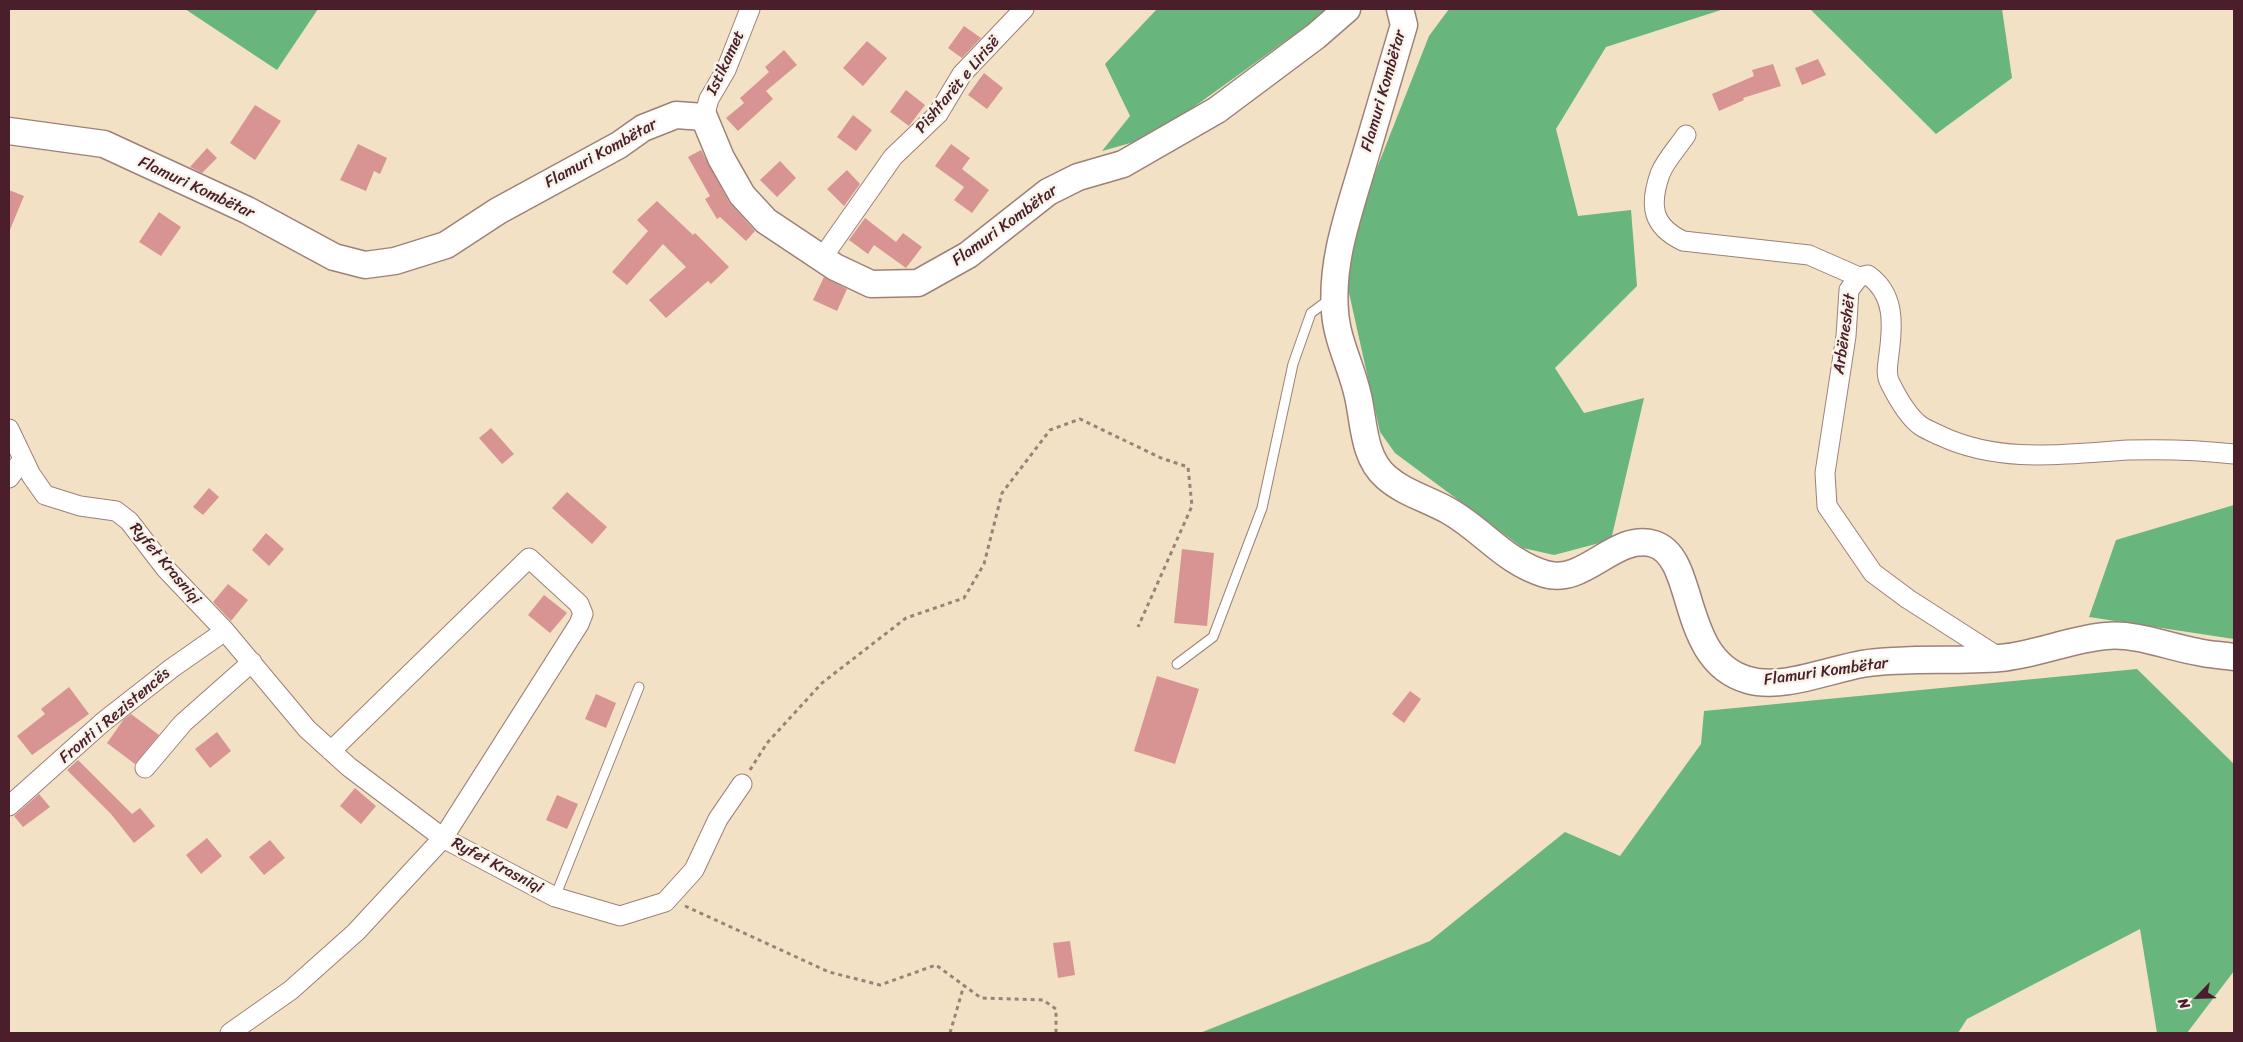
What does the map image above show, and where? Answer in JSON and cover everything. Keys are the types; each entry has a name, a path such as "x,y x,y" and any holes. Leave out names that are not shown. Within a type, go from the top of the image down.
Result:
{"street":[{"name":"Istikamet","path":"704,117 709,99 726,70 750,9"},
{"name":"Pishtarët e Lirisë","path":"822,258 893,157 938,114 962,74 1024,9"},
{"name":"Flamuri Kombëtar","path":"9,131 104,144 247,210 334,257 365,265 395,261 446,245 498,211 619,144 643,128 676,115 704,117 721,158 742,196 766,221 822,258 871,284 918,283 968,255 1048,192 1078,177 1123,164 1217,110 1316,36 1347,9"},
{"name":"Flamuri Kombëtar","path":"1400,9 1404,25 1339,242 1334,296 1335,316 1358,397 1364,436 1383,475 1416,496 1449,511 1512,560 1550,576 1572,574 1585,569 1626,546 1648,543 1657,545 1667,554 1676,567 1703,643 1710,656 1732,673 1758,683 1780,682 1864,664 2000,658"},
{"path":"1686,135 1660,173 1654,204 1656,220 1667,233 1683,242 1809,255 1859,277"},
{"name":"Arbëneshët","path":"2000,658 1908,599 1873,573 1827,506 1825,474 1846,336 1850,290 1859,277 1868,275 1880,284 1891,310 1892,336 1886,376 1898,398 1920,426 1959,444 2001,453 2045,456 2130,450 2207,451 2234,454"},
{"name":"Ryfet Krasniqi","path":"9,429 31,475 46,496 80,506 116,511 129,521 166,569 226,631 307,729 349,767 443,838 555,897 620,916 665,902 694,870 718,819 742,784"},
{"path":"9,478 23,459"},
{"path":"230,1033 291,990 356,932 443,838 583,614 579,604 529,558 331,751"},
{"name":"Fronti i Rezistencës","path":"9,806 103,722 172,668 226,631"},
{"path":"2000,658 2110,635 2201,653 2234,657"},
{"path":"145,768 183,723 252,662"}],"lane":[{"path":"1177,664 1213,637 1262,508 1293,364 1302,338 1311,313 1334,296"},
{"path":"555,897 639,687"}],"path":[{"path":"742,784 767,743 822,683 906,618 964,598 984,564 1002,492 1050,430 1080,419 1161,458 1188,467 1192,506 1138,627"},
{"path":"668,898 829,972 880,985 936,965 981,998 1043,1000 1056,1009 1056,1033"},
{"path":"950,1033 964,985"}],"green space":[{"path":"185,9 318,9 277,70"},
{"path":"1157,9 1330,9 1152,137 1102,151 1130,116 1105,64"},
{"path":"1449,9 1724,9 1606,47 1556,129 1578,216 1631,210 1637,286 1555,368 1584,413 1644,398 1611,540 1554,555 1523,548 1395,453 1380,432 1345,275 1362,206 1429,36"},
{"path":"1810,9 2002,9 2012,78 1936,134"},
{"path":"2234,505 2234,639 2089,617 2116,540"},
{"path":"2137,669 2234,764 2234,971 2187,1033 2157,1033 2140,929 1967,1019 1958,1033 1200,1033 1430,941 1565,832 1620,856 1701,744 1704,711"}],"building":[{"path":"964,26 981,38 962,58 948,48"},
{"path":"867,41 887,58 863,86 843,68"},
{"path":"784,50 797,65 766,91 773,99 738,131 726,118 744,103 740,98 769,72 765,67"},
{"path":"1818,59 1826,75 1802,85 1795,68"},
{"path":"1773,64 1781,86 1743,98 1744,100 1719,111 1712,94 1754,76 1752,70"},
{"path":"984,73 1003,88 987,109 968,95"},
{"path":"906,90 925,105 909,126 890,112"},
{"path":"255,105 281,121 255,160 230,143"},
{"path":"853,115 872,130 856,151 837,137"},
{"path":"358,144 387,158 380,174 374,171 366,191 340,180"},
{"path":"951,144 970,158 962,169 989,190 972,213 954,200 964,187 935,166"},
{"path":"207,148 217,158 202,173 190,167"},
{"path":"701,150 729,202 755,231 746,241 720,217 717,219 705,199 710,196 688,157"},
{"path":"780,161 796,178 777,197 760,180"},
{"path":"847,170 860,184 844,206 827,189"},
{"path":"9,190 24,196 9,232"},
{"path":"657,201 693,235 695,233 729,267 711,284 708,281 666,318 649,300 686,267 663,244 627,285 612,272 648,231 637,220"},
{"path":"159,212 181,227 161,256 139,242"},
{"path":"865,218 896,242 903,233 922,247 906,268 874,245 868,254 849,240"},
{"path":"824,277 847,289 837,311 813,300"},
{"path":"491,428 514,454 502,464 479,438"},
{"path":"209,488 219,497 203,515 193,507"},
{"path":"567,492 607,527 592,544 552,508"},
{"path":"266,533 284,549 269,566 252,550"},
{"path":"1182,549 1214,553 1207,626 1174,623"},
{"path":"228,584 248,600 231,621 213,602"},
{"path":"544,595 567,613 550,633 528,615"},
{"path":"1157,676 1199,689 1175,764 1134,751"},
{"path":"69,687 89,714 32,755 17,736 45,714 41,709"},
{"path":"1410,691 1421,699 1404,723 1392,714"},
{"path":"596,694 616,703 606,728 585,719"},
{"path":"131,714 159,735 135,764 107,743 124,719"},
{"path":"217,732 231,751 210,768 195,749"},
{"path":"78,760 132,814 140,808 155,826 134,843 111,814 67,770"},
{"path":"355,788 376,806 361,824 340,806"},
{"path":"39,794 50,807 23,827 14,816"},
{"path":"557,795 578,804 567,829 546,820"},
{"path":"207,838 222,856 201,874 186,855"},
{"path":"270,840 285,858 264,875 249,857"},
{"path":"1070,941 1075,975 1058,978 1053,943"}]}
